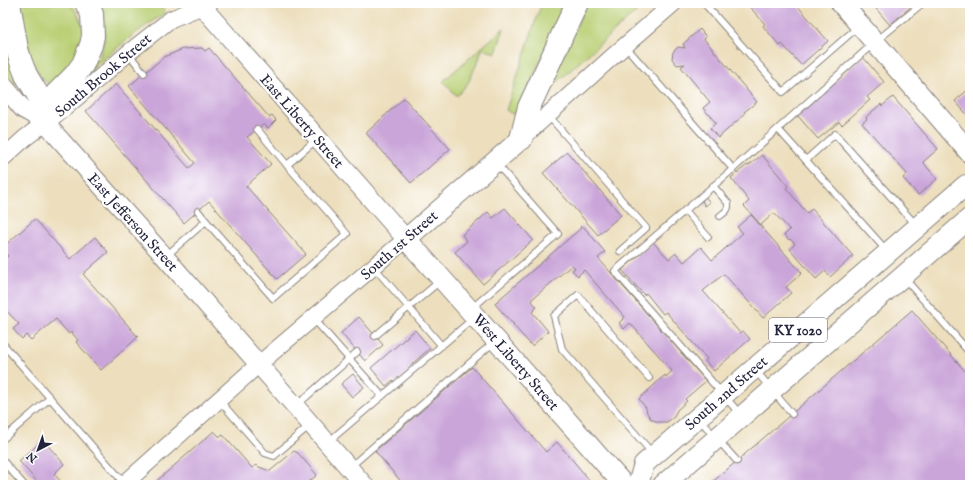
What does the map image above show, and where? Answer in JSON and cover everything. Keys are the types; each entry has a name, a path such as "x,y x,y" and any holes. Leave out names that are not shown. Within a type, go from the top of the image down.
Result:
{"highway":[{"path":"9,3 17,49 21,62 26,75 38,95 46,122"},
{"path":"46,122 56,94 75,75 83,64 91,45 93,36 92,14 86,3"},
{"path":"521,139 528,107 577,3"}],"main road":[{"path":"841,3 970,153"},
{"name":"East Liberty Street","path":"203,4 406,240"},
{"name":"East Jefferson Street","path":"3,86 23,109 46,122 364,485"},
{"name":"South 1st Street","path":"406,240 521,139"},
{"name":"South 2nd Street","path":"638,485 644,464 918,226 966,185 970,185"},
{"name":"South 2nd Street","path":"663,485 970,218"},
{"name":"West Liberty Street","path":"406,240 442,278 624,485"}],"street":[{"name":"South 1st Street","path":"521,139 674,3"},
{"name":"South Brook Street","path":"3,158 66,107 128,53 171,19 203,4"},
{"name":"South 1st Street","path":"125,485 259,364 406,240"}],"lane":[{"path":"704,3 783,92 860,25"},
{"path":"742,416 616,271 875,42 923,3"},
{"path":"625,46 733,169"},
{"path":"128,53 144,74"},
{"path":"548,115 646,228 620,251"},
{"path":"198,211 273,298 347,234 257,129"},
{"path":"778,129 888,252"},
{"path":"806,160 835,134 918,226"},
{"path":"287,165 318,139"},
{"path":"327,443 441,346 473,313 558,234 495,162"},
{"path":"713,186 728,203 727,210 720,216"},
{"path":"685,210 708,237"},
{"path":"165,257 206,221"},
{"path":"374,267 441,346"},
{"path":"903,276 970,353"},
{"path":"375,336 442,278"},
{"path":"649,378 578,295 554,316 562,349 654,455"},
{"path":"313,318 382,396"},
{"path":"349,468 496,340"},
{"path":"3,344 125,485"},
{"path":"295,406 357,352"},
{"path":"754,368 792,414"},
{"path":"3,439 50,398"},
{"path":"219,400 265,453 274,456 311,424"},
{"path":"698,418 736,461"},
{"path":"3,461 24,485"}],"green space":[{"path":"21,3 70,3 84,27 84,37 75,60 50,86 38,73 30,58"},
{"path":"100,3 158,3 166,13 113,51 84,76 83,74 100,56 104,40 104,14"},
{"path":"542,3 566,3 519,109 516,113 512,114 506,110"},
{"path":"587,3 646,3 547,91"},
{"path":"504,28 496,53 482,49 468,83 457,96 443,81"},
{"path":"3,34 18,87 3,69"}],"building":[{"path":"746,3 795,3 828,41 801,65 782,44 780,46 763,26 765,24"},
{"path":"871,3 915,3 890,25"},
{"path":"700,29 706,37 704,39 757,102 744,112 745,114 718,138 710,128 716,123 703,108 710,102 681,67 685,64 677,65 672,59 673,52 678,47 685,48 683,44"},
{"path":"202,48 205,51 209,48 269,117 272,115 276,120 268,128 264,124 247,137 271,164 246,186 306,254 277,279 209,201 184,223 86,111 116,84 189,168 195,163 129,86 164,57 183,49"},
{"path":"863,57 884,82 867,97 870,100 842,125 839,122 818,139 797,115"},
{"path":"970,88 970,118 955,101"},
{"path":"893,97 938,149 923,162 937,179 918,195 903,178 907,174 862,123 867,119 866,117 881,104 882,106"},
{"path":"404,98 450,149 411,183 366,133"},
{"path":"3,117 7,124 3,132"},
{"path":"567,152 621,215 598,235 543,173"},
{"path":"762,155 788,186 786,188 807,213 812,209 853,256 830,277 825,271 816,279 790,249 795,244 784,235 790,230 774,213 761,225 744,206 749,201 731,178"},
{"path":"705,197 710,202 705,206 702,201"},
{"path":"505,208 533,240 483,284 455,252 467,241 462,235 488,212 493,218"},
{"path":"751,215 802,273 786,287 791,293 763,318 724,274 703,291 740,333 743,331 750,339 714,371 705,361 707,359 666,312 663,314 646,293 644,295 622,270 653,242 669,259 676,253 684,262 701,247 712,260 743,233 737,227"},
{"path":"35,219 70,259 95,237 108,252 83,274 138,337 101,370 76,342 78,340 71,332 69,334 56,319 31,340 26,335 22,339 13,329 19,324 3,307 3,260 8,256 3,250 3,247"},
{"path":"581,226 583,226 605,252 598,258 706,381 685,399 687,401 677,410 674,417 667,422 658,422 651,419 646,408 639,399 665,375 666,377 672,371 630,323 624,329 619,323 625,317 584,270 578,276 572,270 575,268 572,265 531,300 537,307 532,312 548,331 532,346 495,304 581,228"},
{"path":"912,310 970,377 970,485 709,485"},
{"path":"359,317 383,345 365,361 341,333"},
{"path":"415,330 430,348 411,365 413,368 396,383 393,380 386,386 371,368"},
{"path":"472,367 546,452 557,442 592,483 590,485 487,485 484,482 480,485 404,485 375,451"},
{"path":"353,374 364,387 352,397 341,384"},
{"path":"214,431 220,437 223,435 252,468 257,465 270,471 294,451 298,453 317,475 305,485 152,485"},
{"path":"43,440 64,464 54,474 64,485 40,485 19,461"}]}
